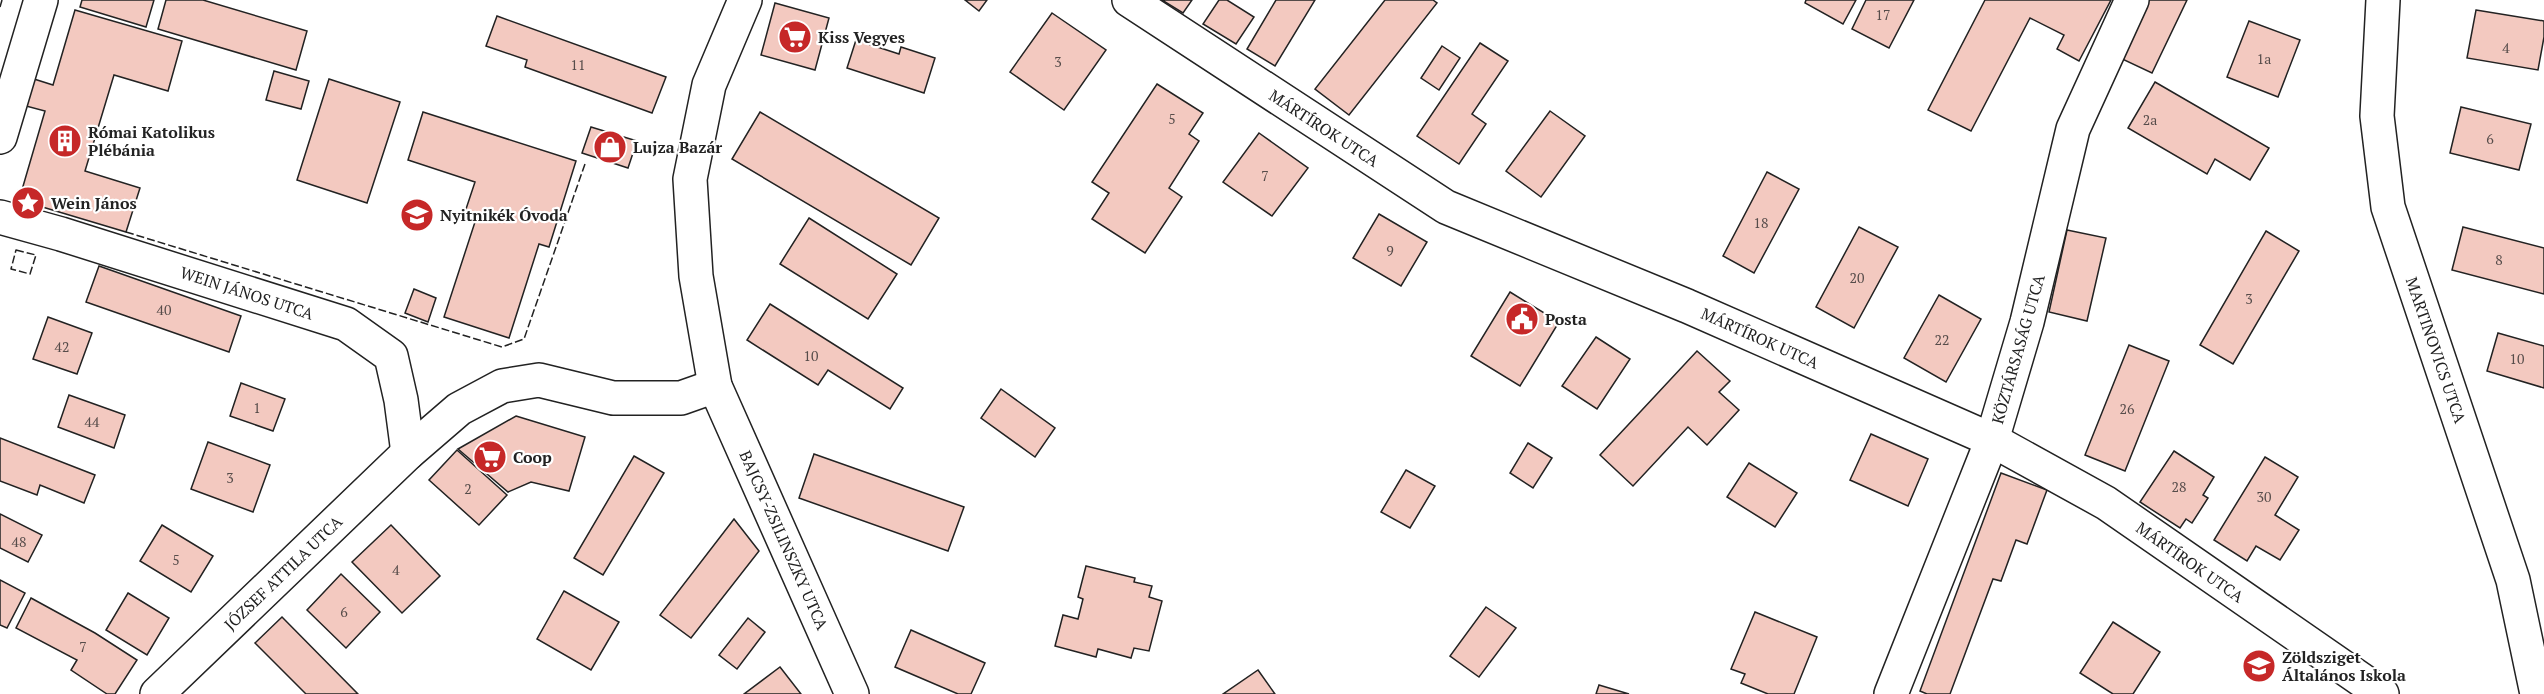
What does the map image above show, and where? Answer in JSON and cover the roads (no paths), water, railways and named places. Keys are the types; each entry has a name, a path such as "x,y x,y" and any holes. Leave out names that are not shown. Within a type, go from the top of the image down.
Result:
{"street":[{"path":"0,137 41,0"},
{"name":"BAJCSY-ZSILINSZKY UTCA","path":"745,0 709,85 690,179 696,276 715,386 852,694"},
{"name":"MÁRTÍROK UTCA","path":"1129,0 1446,207 1687,306 1992,440 2106,503 2382,694"},
{"name":"KÖZTÁRSASÁG UTCA","path":"1891,694 1992,440 2027,322 2073,129 2132,0"},
{"name":"MARTINOVICS UTCA","path":"2384,0 2377,116 2388,207 2513,580 2537,694"},
{"name":"WEIN JÁNOS UTCA","path":"0,217 346,324 391,356 401,400 408,453"},
{"name":"JÓZSEF ATTILA UTCA","path":"157,694 408,453 459,409 502,386 538,380 613,398 681,398 715,386"}],"place":[{"name":"Kiss Vegyes","path":"795,37"},
{"name":"Római Katolikus Plébánia","path":"65,141"},
{"name":"Lujza Bazár","path":"610,147"},
{"name":"Wein János","path":"28,203"},
{"name":"Nyitnikék Óvoda","path":"417,215"},
{"name":"Posta","path":"1522,319"},
{"name":"Coop","path":"490,457"},
{"name":"Zöldsziget Általános Iskola","path":"2259,666"}]}
